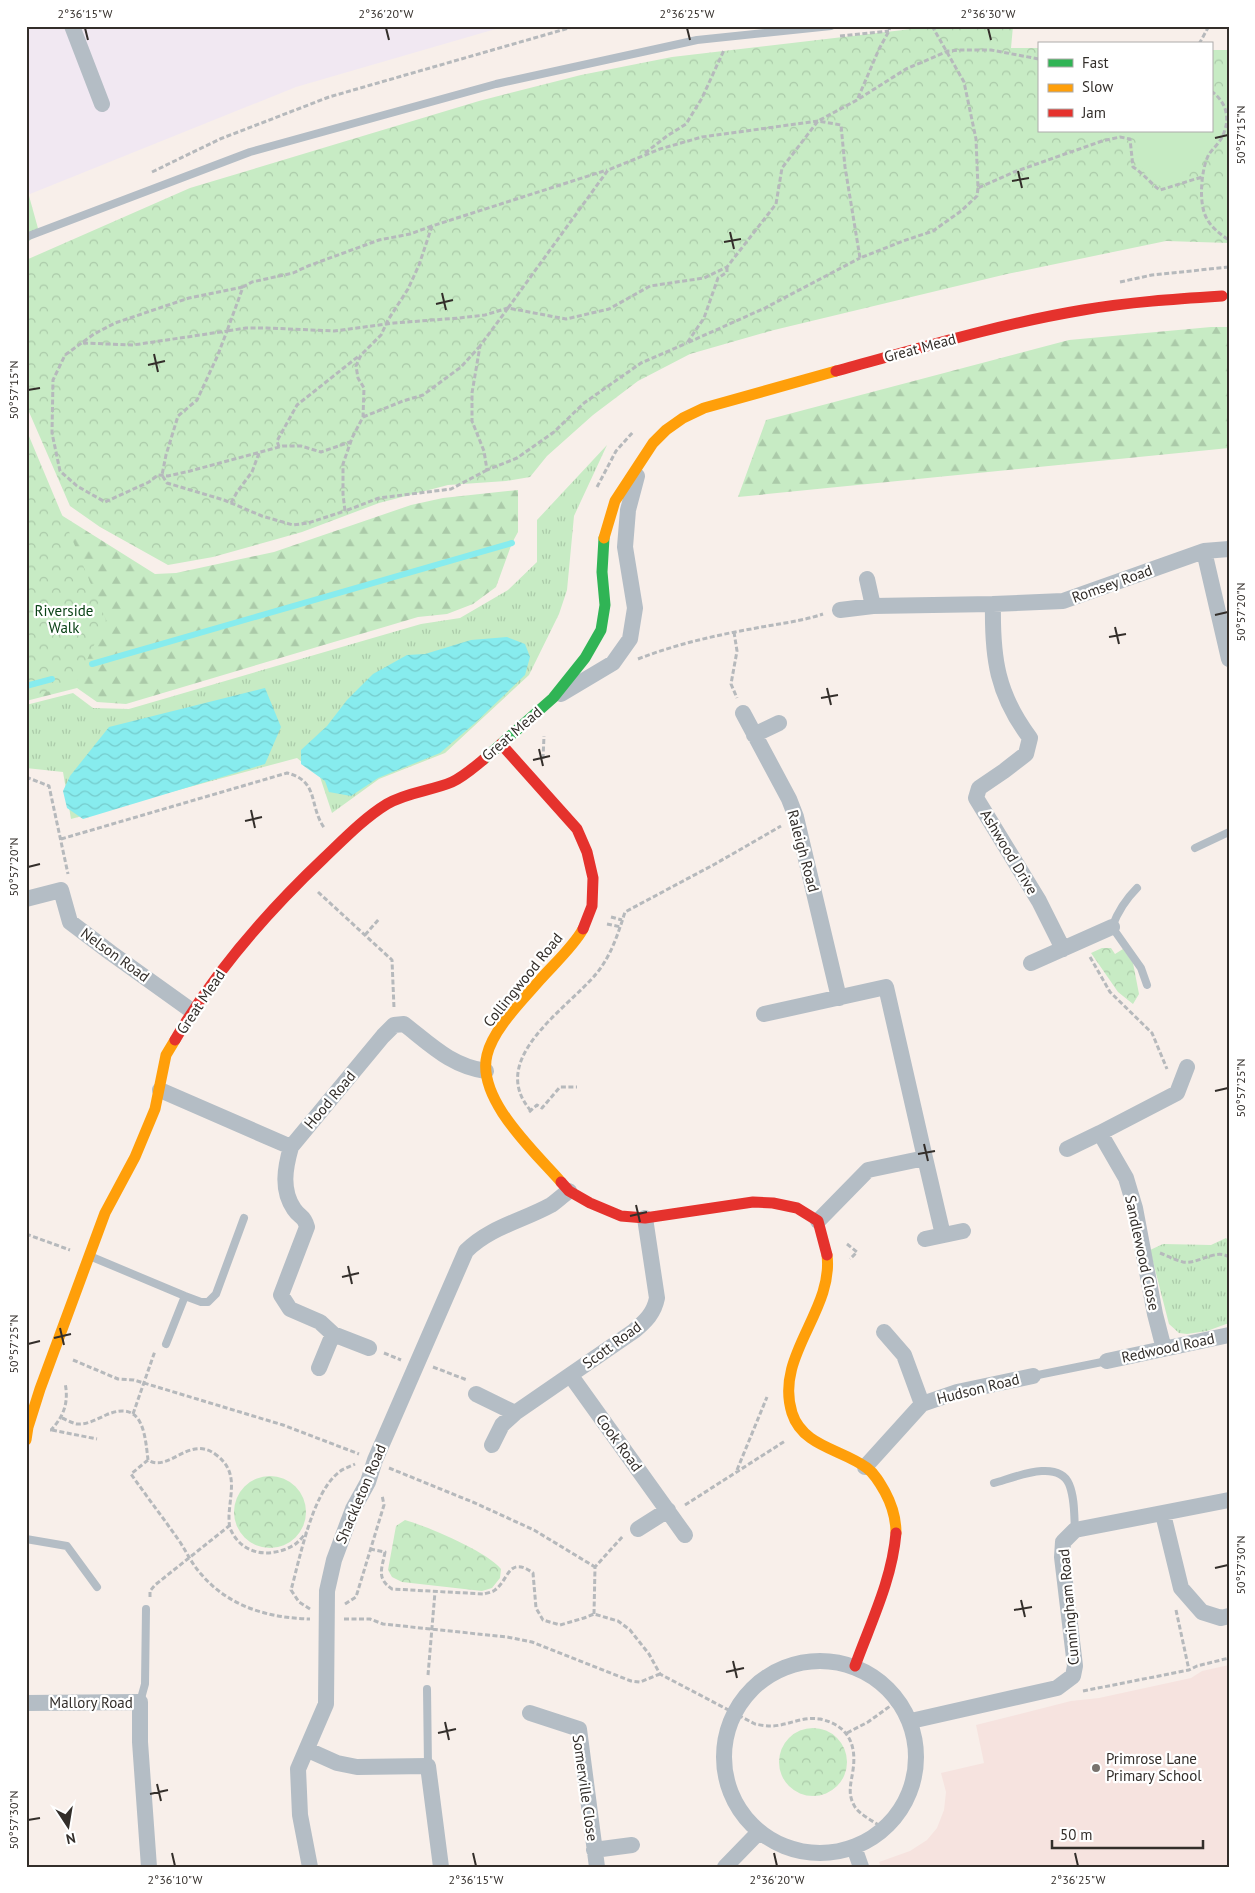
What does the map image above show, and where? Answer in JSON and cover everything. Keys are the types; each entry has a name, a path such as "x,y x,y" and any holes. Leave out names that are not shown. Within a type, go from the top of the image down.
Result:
{"street":[{"path":"72,26 102,104"},
{"name":"Great Mead","path":"26,1440 33,1411 104,1214 135,1157 155,1109 166,1055 192,1011 242,943 303,878 348,835 387,804 402,796 452,782 471,770 553,698 585,658 601,630 605,605 602,572 604,537 615,501 653,443 666,430 683,418 704,408 768,388 973,334 1082,310 1150,301 1226,295"},
{"name":"Great Mead","path":"553,698 614,663 630,639 635,608 625,547 628,510 642,459"},
{"name":"Romsey Road","path":"993,604 1064,601 1204,551 1229,549"},
{"path":"1204,551 1229,659"},
{"path":"867,579 873,606"},
{"path":"840,610 873,606 993,604"},
{"name":"Ashwood Drive","path":"993,604 993,639 1002,690 1015,718 1030,738 1026,754 979,788 976,798 1039,901 1064,949"},
{"name":"Raleigh Road","path":"743,713 789,799 796,817 839,998"},
{"path":"754,735 779,722"},
{"name":"Collingwood Road","path":"501,744 577,829 587,852 593,878 592,906 582,930 509,1017 495,1038 487,1055 486,1070 493,1098 512,1128 569,1191 590,1203 621,1216 645,1218 753,1202 773,1203 797,1208 818,1221"},
{"path":"26,899 61,890"},
{"name":"Nelson Road","path":"61,890 70,922 192,1011"},
{"path":"1031,963 1112,928"},
{"path":"764,1014 886,987 943,1235"},
{"path":"394,1025 404,1024 453,1061 470,1068 486,1070"},
{"name":"Hood Road","path":"291,1147 394,1025"},
{"path":"1068,1149 1177,1093 1187,1067"},
{"path":"160,1090 291,1147 285,1169 286,1192 294,1210 305,1218 307,1227 282,1295 290,1309 320,1322 333,1334 369,1348"},
{"name":"Sandlewood Close","path":"1100,1133 1126,1178 1135,1208 1155,1314 1164,1349"},
{"path":"855,1666 884,1588 893,1557 897,1530 891,1505 879,1481 865,1467 815,1443 802,1431 792,1412 789,1397 790,1374 826,1283 827,1252 818,1221 868,1170 925,1158"},
{"name":"Shackleton Road","path":"310,1867 300,1815 298,1769 308,1750 326,1704 327,1591 334,1560 353,1509 368,1482 375,1460 466,1251 488,1233 551,1205 569,1191"},
{"name":"Scott Road","path":"492,1445 502,1425 515,1413 634,1331 647,1320 654,1309 656,1298 645,1218"},
{"path":"925,1239 963,1231"},
{"name":"Hudson Road","path":"884,1332 904,1355 922,1404"},
{"path":"319,1368 333,1334"},
{"name":"Redwood Road","path":"1106,1362 1229,1335"},
{"name":"Cook Road","path":"570,1376 685,1535"},
{"name":"Hudson Road","path":"865,1467 922,1404 957,1392 1034,1376"},
{"path":"476,1394 515,1413"},
{"name":"Cunningham Road","path":"1058,1688 1073,1676 1075,1666 1062,1557 1063,1542 1075,1530 1229,1500"},
{"path":"638,1529 668,1510"},
{"path":"1163,1514 1181,1588 1202,1612 1221,1618 1229,1616"},
{"path":"838,1663 855,1666 876,1676 900,1699 911,1721 916,1746 915,1771 908,1793 898,1812 883,1828 868,1839 854,1846 833,1852 807,1852 779,1845 758,1833 739,1810 727,1783 723,1757 726,1731 735,1713 748,1695 760,1684 788,1669 803,1664 838,1663"},
{"path":"911,1721 1058,1688"},
{"name":"Mallory Road","path":"26,1703 140,1702 140,1742 149,1867"},
{"name":"Somerville Close","path":"530,1713 579,1729 597,1867"},
{"path":"308,1750 337,1763 357,1767 428,1766 441,1867"},
{"path":"725,1867 758,1833"},
{"path":"594,1850 632,1845"},
{"path":"854,1846 861,1867"}],"lane":[{"path":"26,237 250,152 496,84 697,40 831,26"},
{"path":"1194,848 1229,832"},
{"path":"1137,888 1125,900 1118,911 1112,928 1141,968 1147,985"},
{"path":"89,1256 184,1296 201,1302 208,1302 213,1299 244,1218"},
{"path":"166,1344 184,1296"},
{"path":"1034,1376 1106,1362"},
{"path":"994,1483 1038,1471 1048,1470 1059,1474 1069,1483 1075,1530"},
{"path":"26,1539 67,1546 97,1587"},
{"path":"140,1702 145,1684 146,1609"},
{"path":"427,1688 428,1766"}],"path":[{"path":"152,173 220,139 329,97 576,26"},
{"path":"856,100 861,93 890,26"},
{"path":"242,287 217,357 197,400 178,416 162,475 167,483 231,503 293,526 308,523 380,498 450,489 487,470 517,458 547,437 584,403 641,363 765,308 860,258 933,231 962,211 977,196 976,139 964,82 932,26"},
{"path":"1200,42 1210,26"},
{"path":"832,37 889,31"},
{"path":"641,156 686,124 702,98 726,46"},
{"path":"82,343 133,345 246,328 334,331 385,326 394,323 485,315 508,308 566,319 609,309 650,286 704,278 727,266 776,204 782,168 818,121 906,69 948,52 991,50 1038,59"},
{"path":"1212,92 1224,103 1228,122 1221,140 1209,155 1202,177 1202,199 1206,217 1216,232 1229,240"},
{"path":"350,442 321,452 301,446 279,447 190,471 168,476 158,475 148,482 105,502 77,486 60,471 52,433 54,380 66,355 94,334 115,324 189,298 242,287 252,282 293,273 379,240 410,234 608,170 660,148 702,137 818,121 841,125 845,167 860,258"},
{"path":"978,188 1014,172 1102,140 1120,137 1130,139 1133,167 1150,184 1160,190 1202,177"},
{"path":"363,417 422,395 461,366 480,346 608,170"},
{"path":"279,447 277,441 297,405 361,355 381,335 408,289 419,265 432,226"},
{"path":"687,343 704,318 718,278 727,272 727,266"},
{"path":"1119,282 1152,275 1229,267"},
{"path":"480,346 472,393 472,421 484,451 487,470"},
{"path":"345,511 342,464 350,442 363,417 364,388 358,378 356,366 361,355"},
{"path":"595,493 602,475 616,451 636,428"},
{"path":"231,503 252,472 260,452"},
{"path":"631,662 693,641 806,620 840,610"},
{"path":"734,632 737,651 731,684 743,713"},
{"path":"532,780 543,771 542,738 547,730"},
{"path":"61,839 286,773 301,777 306,782 320,822 330,837"},
{"path":"26,777 49,786 69,875 61,890"},
{"path":"531,1111 524,1102 518,1086 518,1067 524,1052 546,1024 597,972 610,952 621,927 625,912 715,864 796,817"},
{"path":"303,878 392,960 394,1025"},
{"path":"603,915 622,920"},
{"path":"365,935 378,919"},
{"path":"601,923 621,927"},
{"path":"1080,942 1110,992 1152,1033 1177,1093"},
{"path":"512,1128 537,1105 542,1108 560,1088 577,1087"},
{"path":"26,1234 62,1248"},
{"path":"1140,1235 1157,1252 1183,1262 1197,1261 1212,1255 1225,1255 1229,1257"},
{"path":"133,1414 156,1348 166,1344"},
{"path":"369,1348 416,1365 428,1364 472,1383 476,1394"},
{"path":"54,1352 118,1379 145,1383 283,1425 375,1460 395,1471 475,1503 534,1530 596,1567"},
{"path":"737,1470 768,1394"},
{"path":"62,1418 76,1424 86,1424 112,1412 122,1411 133,1414 142,1423 148,1460"},
{"path":"51,1430 96,1439"},
{"path":"668,1510 683,1506 737,1470 802,1431"},
{"path":"148,1460 154,1463 162,1463 196,1448 209,1450 217,1455 229,1469 232,1481 229,1526 237,1541 250,1551 266,1554 279,1552 296,1544 307,1532"},
{"path":"148,1460 131,1474 182,1545 200,1574 216,1590 237,1603 263,1614 286,1618 326,1620 370,1619 383,1624 507,1637 532,1642 631,1681 640,1682 660,1674"},
{"path":"326,1620 299,1602 291,1590 307,1532 324,1489 338,1472 355,1464 375,1460"},
{"path":"326,1620 340,1607 356,1597 384,1505 375,1460"},
{"path":"146,1609 150,1591 155,1585 229,1526"},
{"path":"594,1614 596,1567 628,1531 638,1529"},
{"path":"370,1549 385,1552 380,1576 385,1584 392,1589 484,1594 496,1590 507,1573 514,1568 525,1568 533,1573 536,1608 543,1620 560,1625 594,1614 618,1621 630,1630 649,1654 660,1674 755,1724 772,1726 795,1720 817,1719 834,1723 847,1733 853,1746 854,1768 849,1790 856,1808 883,1828"},
{"path":"1181,1588 1172,1594 1189,1670"},
{"path":"427,1688 435,1592"},
{"path":"1058,1688 1085,1692 1189,1670 1197,1666 1229,1658"},
{"path":"847,1733 868,1722 900,1699"}],"shaded area":[{"path":"26,26 506,26 296,87 30,194 26,185"},
{"name":"Primrose Lane Primary School","path":"1229,1665 1229,1867 881,1867 879,1862 910,1851 927,1840 937,1828 944,1810 946,1792 941,1773 984,1763 976,1725 1071,1701 1099,1698 1191,1678 1202,1671"}],"green space":[{"path":"1013,26 1011,48 1038,48 1038,132 1212,132 1212,50 1229,50 1229,243 1166,241 1007,274 774,330 690,354 638,381 593,415 547,456 530,477 506,481 448,485 379,503 302,532 213,557 168,565 100,527 70,506 26,405 26,260 190,188 479,101 581,75 672,57 920,28"},
{"path":"1212,92 1222,100 1227,110 1227,121 1219,142 1203,160 1179,181 1171,185 1161,186 1151,181 1146,175 1137,155 1141,139 1146,132 1212,132"},
{"path":"26,185 39,232 26,244"},
{"path":"1229,327 1229,448 738,497 766,420 1069,340"},
{"name":"Riverside Walk","path":"26,429 106,620 75,685 26,697"},
{"path":"26,438 58,513 155,574 176,573 274,552 411,505 443,498 518,490 518,532 496,587 473,604 447,614 418,617 126,704 97,702 77,688 26,701"},
{"path":"607,445 574,516 567,590 559,614 529,675 445,753 379,779 332,813 320,777 297,758 71,819 63,772 26,768 26,705 73,693 93,708 129,709 421,624 460,618 508,590 537,562 537,520"},
{"path":"1102,948 1111,948 1115,954 1123,949 1133,963 1139,994 1133,1004 1118,992 1091,953"},
{"path":"1226,1238 1229,1241 1229,1323 1207,1331 1187,1334 1179,1333 1169,1324 1150,1250 1163,1244 1211,1245"},
{"path":"270,1476 290,1482 300,1492 306,1512 300,1532 290,1542 270,1548 250,1542 240,1532 234,1512 240,1492 250,1482"},
{"path":"405,1520 470,1547 494,1562 501,1569 500,1578 492,1588 482,1591 402,1582 392,1577 388,1570 396,1526"},
{"path":"813,1728 826,1731 837,1738 844,1749 847,1762 844,1775 837,1786 826,1793 813,1796 800,1793 789,1786 782,1775 779,1762 782,1749 789,1738 800,1731"}],"water":[{"path":"507,637 525,644 530,657 525,675 475,723 440,753 378,778 351,796 329,792 325,781 301,764 301,750 327,726 347,700 373,674 407,655 425,654 471,640"},
{"path":"265,688 281,727 265,764 83,819 67,808 63,791 70,776 109,727"}],"waterway":[{"path":"92,664 512,543"},
{"path":"26,686 52,679"}],"traffic: fast":[{"path":"483,760 553,698 585,658 601,630 605,605 602,572 604,538"}],"traffic: slow":[{"path":"604,538 615,501 653,443 666,430 683,418 704,408 836,371"},
{"path":"561,1182 523,1140 499,1107 490,1089 486,1072 487,1055 490,1045 502,1025 569,949 583,929"},
{"path":"26,1440 28,1427 40,1389 105,1213 135,1157 155,1109 166,1055 175,1040"},
{"path":"827,1255 827,1276 822,1295 797,1353 791,1372 789,1392 792,1413 797,1424 814,1440 857,1462 872,1473 890,1502 896,1533"}],"traffic: jam":[{"path":"836,371 1020,322 1100,307 1222,296"},
{"path":"501,744 577,829 587,852 593,878 592,906 583,929"},
{"path":"175,1040 207,990 243,944 282,900 354,830 387,804 403,797 452,782 483,760"},
{"path":"561,1182 569,1191 590,1203 621,1216 645,1218 753,1202 773,1203 797,1208 818,1221 827,1255"},
{"path":"855,1666 885,1584 894,1550 896,1533"}],"place":[{"name":"Primrose Lane Primary School","path":"1096,1768"}]}
